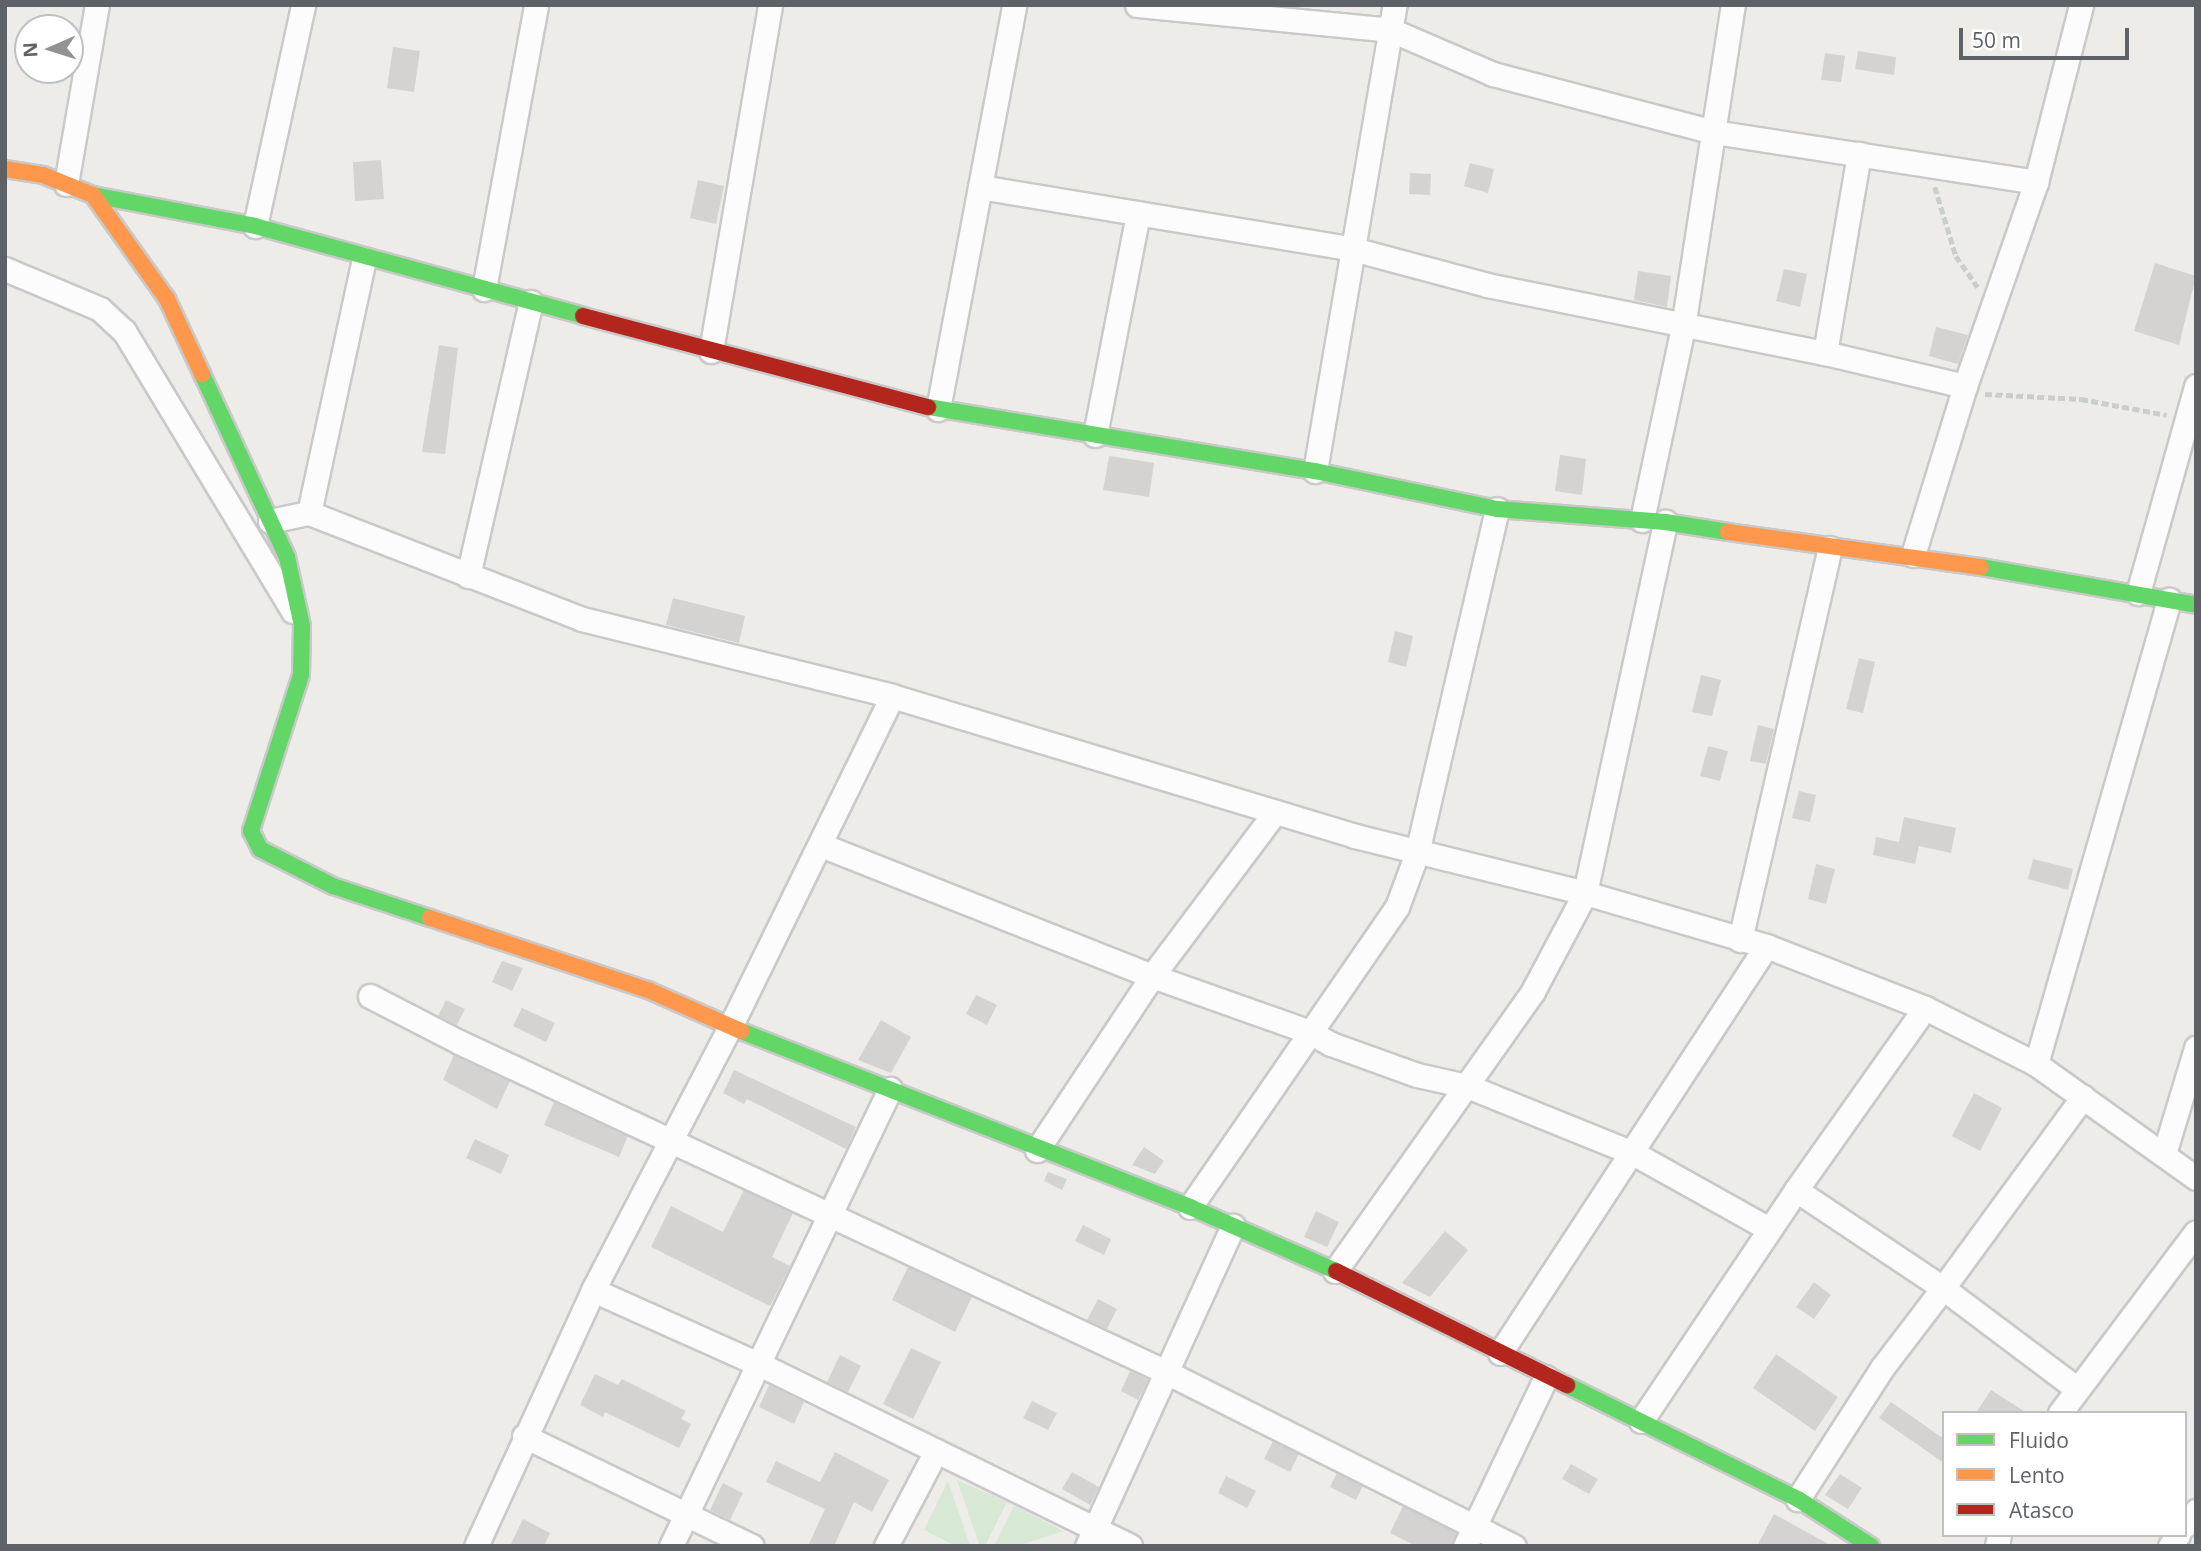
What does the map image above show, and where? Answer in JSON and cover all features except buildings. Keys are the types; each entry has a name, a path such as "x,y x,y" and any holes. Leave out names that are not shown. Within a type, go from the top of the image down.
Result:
{"street":[{"path":"66,184 97,5"},
{"path":"255,226 303,5"},
{"path":"484,289 536,5"},
{"path":"711,351 769,5"},
{"path":"937,410 1014,5"},
{"path":"1137,5 1391,30 1493,74 1714,132 2036,182"},
{"path":"1315,471 1395,5"},
{"path":"1642,520 1683,327 1733,5"},
{"path":"1913,555 1965,386 2036,182 2081,5"},
{"path":"1825,353 1859,154"},
{"path":"5,169 66,184 93,195 255,226 364,259 937,410 1315,471 1497,509 1665,522 1830,548 1913,555 2196,605"},
{"path":"980,187 1353,249 1421,270 1683,327 1825,353 1965,386"},
{"path":"93,195 167,299 287,557 302,626 301,675 252,817 251,831 260,849 333,886 577,965 732,1023 827,1068 890,1089 1037,1150 1190,1207 1335,1271 1798,1499 1871,1546"},
{"path":"1095,435 1138,213"},
{"path":"309,513 364,259"},
{"path":"5,269 100,309 124,331 302,626"},
{"path":"468,576 531,302"},
{"path":"2138,593 2192,395"},
{"path":"1190,1207 1397,907 1417,853 1497,509"},
{"path":"270,521 309,513 582,619 892,695 1417,853 1586,893 1766,946 1925,1008 2036,1064 2196,1178"},
{"path":"1335,1271 1533,991 1586,893 1665,522"},
{"path":"1740,940 1830,548"},
{"path":"2036,1064 2169,600"},
{"path":"476,1546 593,1290 672,1143 821,845 892,695"},
{"path":"1037,1150 1152,976 1275,812"},
{"path":"821,845 1152,976 1310,1032 1407,1071 1467,1086 1633,1153 1767,1228"},
{"path":"1500,1353 1766,946"},
{"path":"370,996 672,1143 1166,1372 1470,1537 1514,1546"},
{"path":"1641,1421 1767,1228 1925,1008"},
{"path":"2164,1154 2196,1048"},
{"path":"671,1546 761,1365 890,1089"},
{"path":"1798,1499 1882,1368 2083,1097"},
{"path":"1796,1190 1943,1287 2076,1388"},
{"path":"1091,1537 1233,1226"},
{"path":"2061,1411 2076,1388 2192,1246"},
{"path":"593,1290 761,1365 936,1451 1091,1537 1130,1546"},
{"path":"1470,1537 1546,1377"},
{"path":"524,1436 752,1546"},
{"path":"886,1546 936,1451"}],"path":[{"path":"1930,166 1956,256 1967,276 1994,302"},
{"path":"1965,386 1995,397 2081,399 2168,415 2192,395"}],"green space":[{"path":"957,1480 1007,1502 986,1544 979,1544"},
{"path":"948,1481 970,1546 956,1546 924,1530"},
{"path":"1014,1506 1063,1531 1017,1546 994,1546"}],"traffic: fast":[{"path":"93,195 255,226 583,316"},
{"path":"202,374 287,557 302,626 301,675 251,831 260,849 333,886 430,918"},
{"path":"928,407 1315,471 1497,509 1665,522 1728,532"},
{"path":"1981,567 2196,605"},
{"path":"741,1031 1190,1207 1336,1271"},
{"path":"1567,1385 1798,1499 1871,1546"}],"traffic: slow":[{"path":"5,169 43,175 93,195 167,299 202,374"},
{"path":"1728,532 1981,567"},
{"path":"430,918 648,990 741,1031"}],"traffic: jam":[{"path":"583,316 928,407"},
{"path":"1336,1271 1567,1385"}]}
